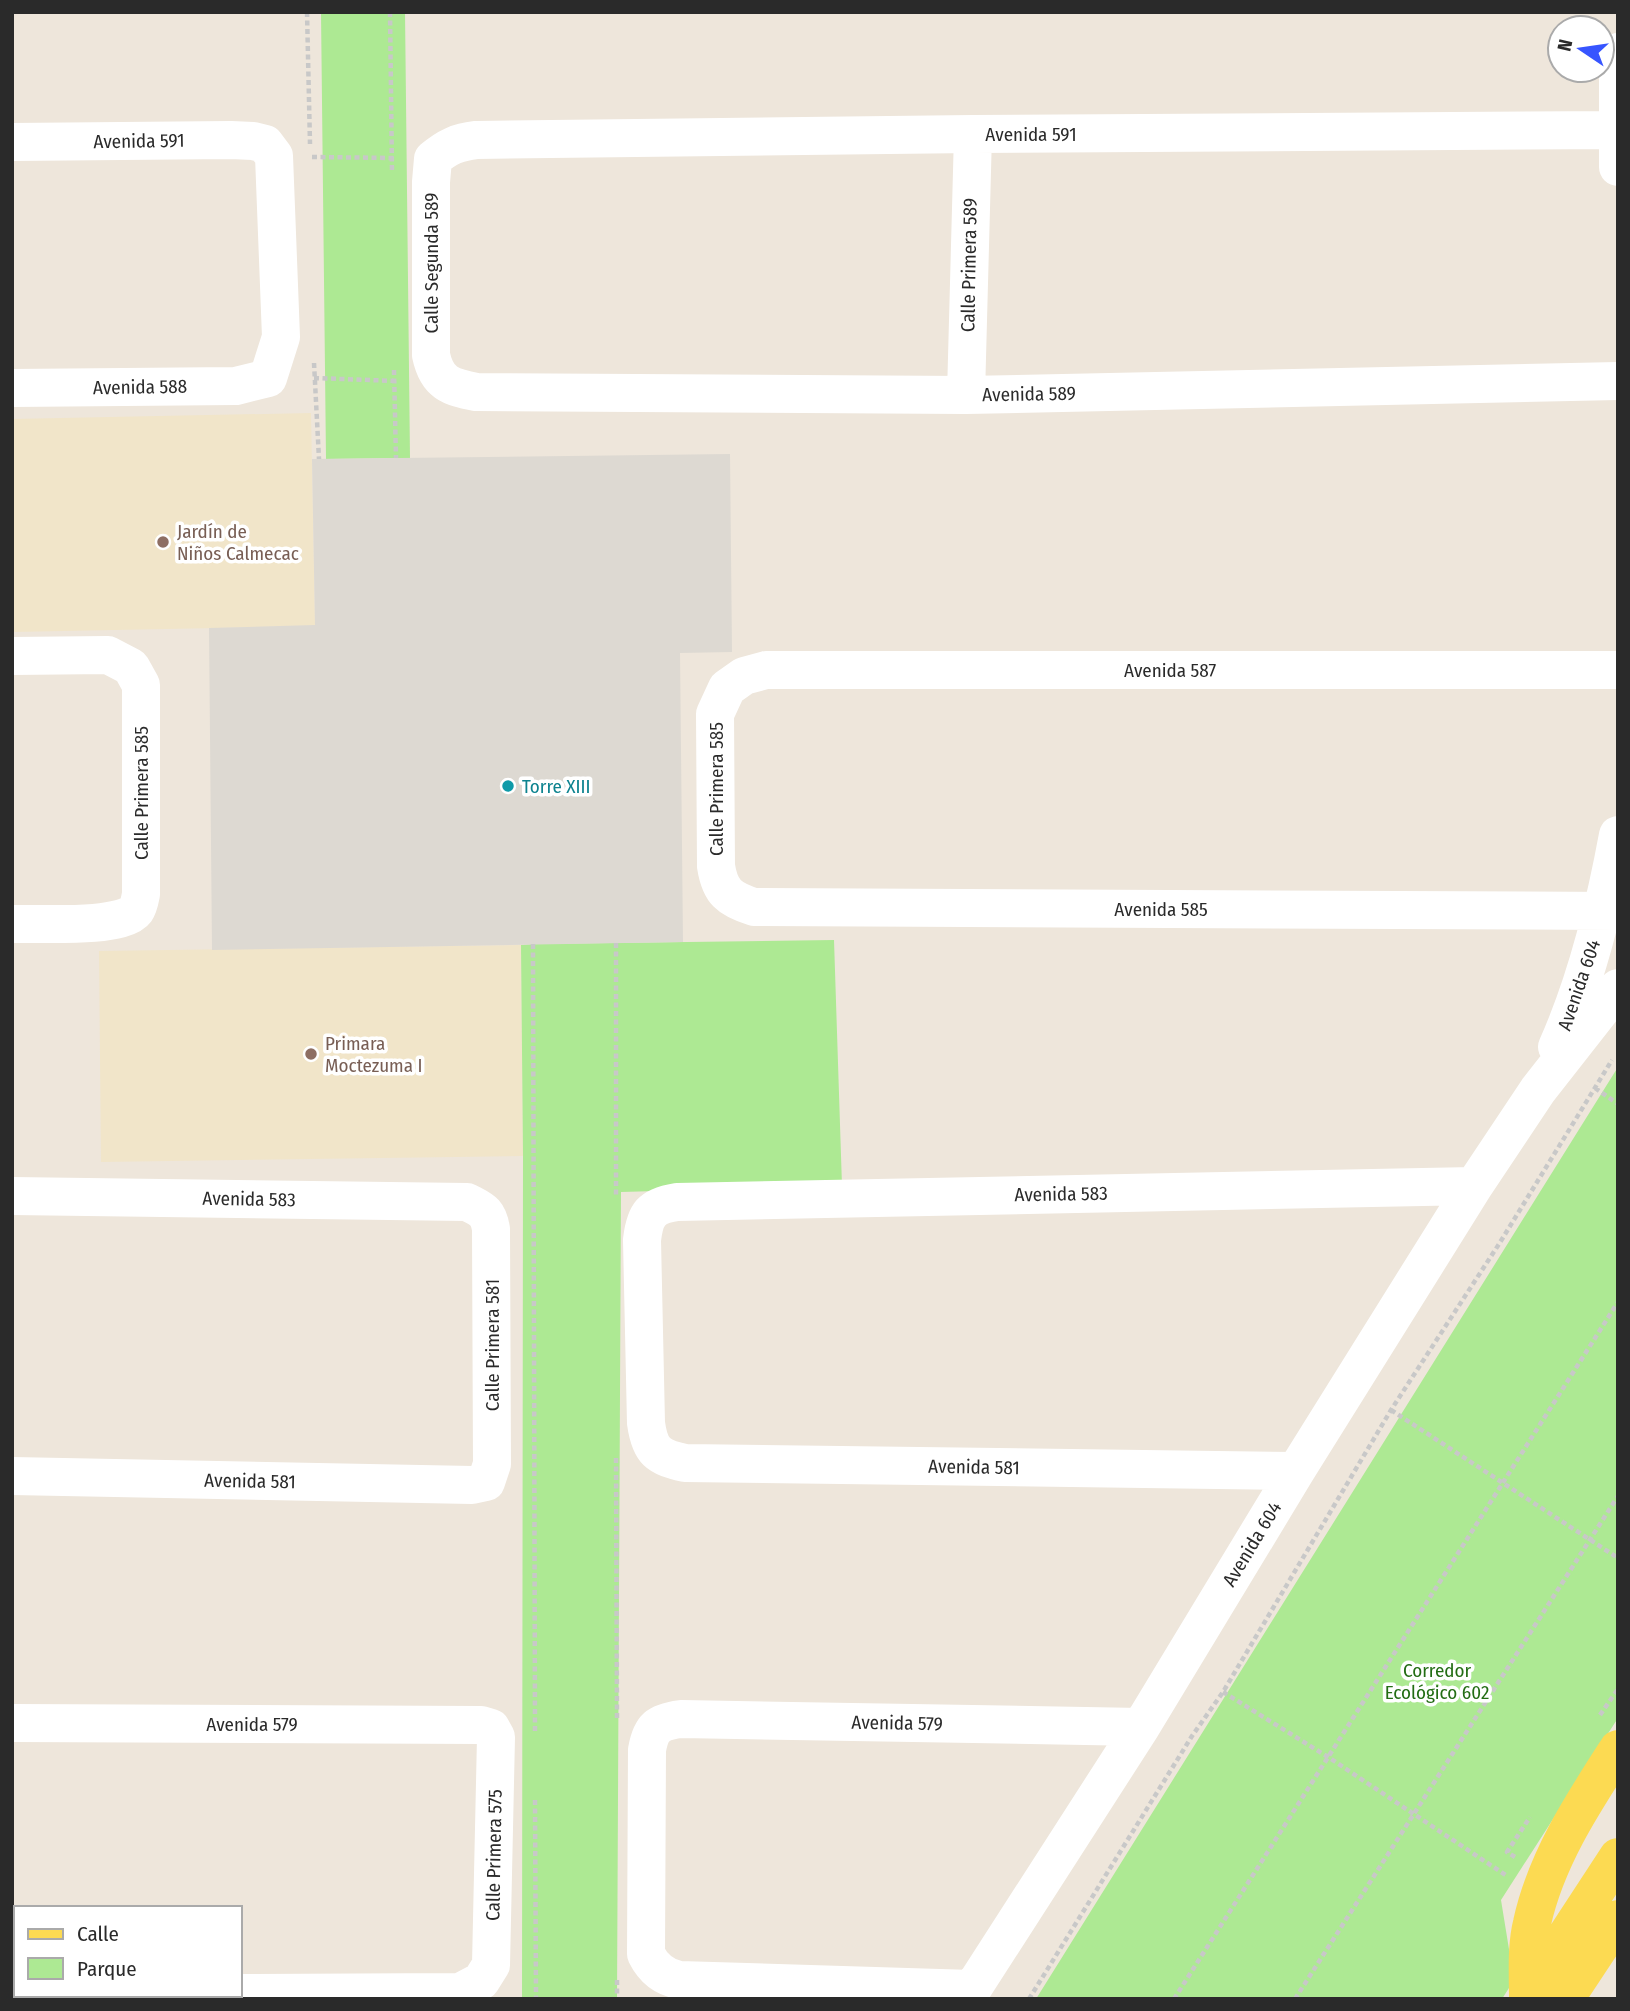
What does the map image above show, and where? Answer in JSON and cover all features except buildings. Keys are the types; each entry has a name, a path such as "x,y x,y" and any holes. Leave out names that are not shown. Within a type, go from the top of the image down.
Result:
{"main road":[{"path":"1528,1999 1531,1923 1551,1864 1587,1796 1618,1749"},
{"path":"1535,1999 1548,1964 1618,1857"},
{"path":"1565,1999 1618,1919"}],"street":[{"path":"1618,52 1618,167"},
{"name":"Avenida 591","path":"440,154 460,142 476,140 1617,130"},
{"name":"Calle Primera 589","path":"966,395 973,134"},
{"name":"Avenida 591","path":"12,142 253,141 270,150"},
{"path":"268,378 281,337 270,150"},
{"name":"Calle Segunda 589","path":"440,154 431,182 432,355 434,369 443,381"},
{"name":"Avenida 588","path":"12,388 236,386 268,378"},
{"name":"Avenida 589","path":"443,381 457,388 476,392 966,395 1618,381"},
{"name":"Calle Primera 585","path":"12,656 108,655 131,667 141,685 141,894 137,909 128,917 107,923 12,924"},
{"name":"Avenida 587","path":"727,688 744,676 766,670 1618,670"},
{"name":"Calle Primera 585","path":"724,891 718,880 716,866 715,715 727,688"},
{"name":"Avenida 604","path":"1538,1090 1610,911 1618,835"},
{"name":"Avenida 585","path":"724,891 737,901 754,907 1610,911"},
{"name":"Avenida 604","path":"969,1994 1141,1727 1296,1471 1474,1186 1538,1090 1618,988"},
{"name":"Avenida 583","path":"634,1204 1474,1186"},
{"name":"Avenida 583","path":"12,1196 467,1202 484,1210"},
{"name":"Avenida 581","path":"634,1204 644,1224 642,1240 646,1423 648,1437 655,1452 667,1459 685,1463 1296,1471"},
{"name":"Calle Primera 581","path":"484,1210 489,1217 491,1229 492,1464 486,1482"},
{"name":"Avenida 581","path":"12,1476 472,1485 486,1482"},
{"name":"Avenida 579","path":"969,1994 679,1980 668,1978 659,1971 651,1964 646,1954 647,1750 649,1737 655,1727 666,1721 681,1719 1141,1727"},
{"name":"Avenida 579","path":"12,1723 481,1725 491,1728"},
{"name":"Calle Primera 575","path":"242,1993 460,1992 481,1981 491,1965 496,1737 491,1728"}],"path":[{"path":"270,150 440,154"},
{"path":"268,378 443,381"},
{"path":"616,943 634,1204"},
{"path":"533,944 535,1739"},
{"path":"1030,1999 1192,1736 1223,1692 1391,1410 1499,1244 1618,1051"},
{"path":"1595,1088 1618,1104"},
{"path":"1174,1999 1618,1302"},
{"path":"1391,1410 1618,1558"},
{"path":"617,1451 617,1728"},
{"path":"1295,1999 1618,1496"},
{"path":"1223,1692 1328,1757 1540,1897"},
{"path":"535,1794 536,1999"},
{"path":"1507,1852 1535,1810"},
{"path":"617,1974 617,1999"}],"shaded area":[{"name":"Jardín de Niños Calmecac","path":"311,413 315,626 12,632 12,419"},
{"path":"730,454 732,652 680,653 683,942 212,950 209,628 315,625 312,459"},
{"name":"Primara Moctezuma I","path":"521,945 523,1156 101,1162 99,951"}],"green space":[{"path":"321,12 405,12 410,458 326,459"},
{"path":"834,940 842,1186 621,1192 617,1999 522,1999 521,945"},
{"name":"Corredor Ecológico 602","path":"1618,1067 1618,1718 1501,1900 1514,1980 1502,1999 1036,1999"}],"place":[{"name":"Jardín de Niños Calmecac","path":"163,542"},
{"name":"Torre XIII","path":"508,786"},
{"name":"Primara Moctezuma I","path":"311,1054"}]}
